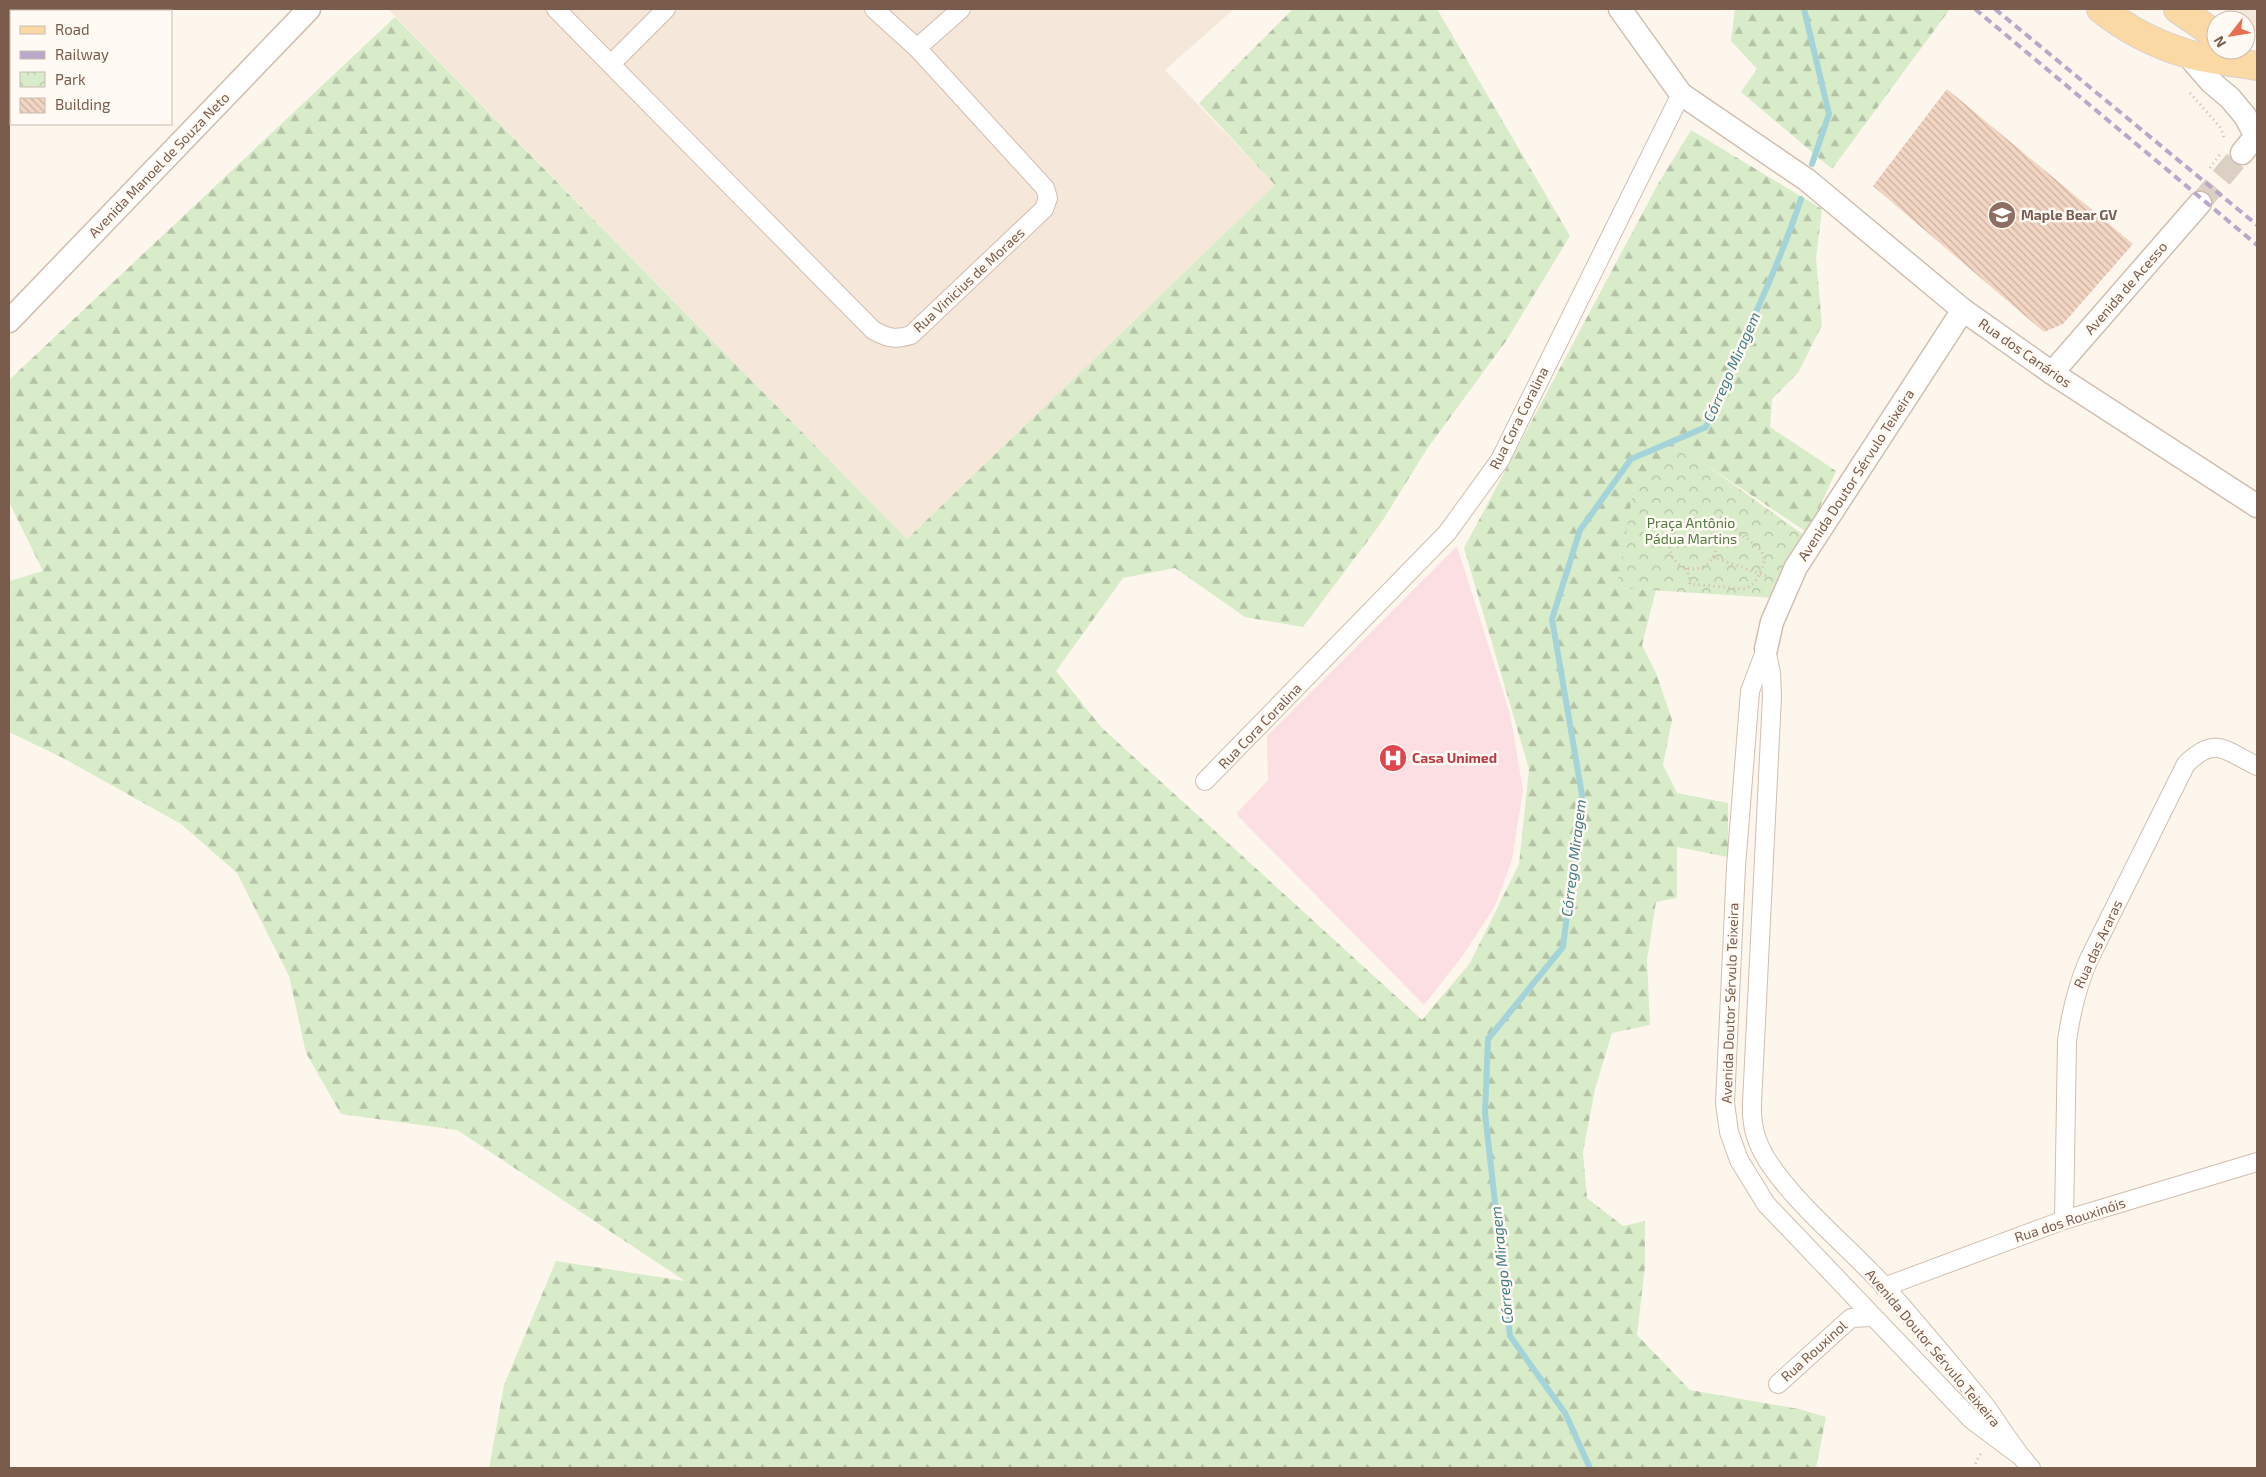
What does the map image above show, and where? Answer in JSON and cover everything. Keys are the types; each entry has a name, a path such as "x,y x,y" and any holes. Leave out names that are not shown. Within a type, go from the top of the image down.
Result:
{"main road":[{"path":"2101,9 2116,21 2144,36 2186,53 2257,66"},
{"path":"2178,9 2206,28"}],"street":[{"name":"Avenida Manoel de Souza Neto","path":"9,321 309,9"},
{"name":"Rua Vinicius de Moraes","path":"556,9 873,330 886,337 899,339 911,335 1044,209 1048,198 1046,188 917,48 874,9"},
{"path":"611,64 666,9"},
{"path":"917,48 961,9"},
{"path":"1620,9 1681,94"},
{"path":"2186,53 2245,116 2241,144"},
{"name":"Rua dos Canários","path":"1681,94 1807,180 1963,310 2052,373 2257,506"},
{"name":"Rua Cora Coralina","path":"1206,781 1448,533 1477,495 1500,460 1681,94"},
{"name":"Avenida de Acesso","path":"2052,373 2200,203"},
{"name":"Avenida Doutor Sérvulo Teixeira","path":"1963,310 1796,567 1772,622 1766,649 1756,670 1750,691 1736,867 1725,1103 1729,1132 1736,1152 1750,1182 1766,1204 1972,1420 2018,1455 2031,1468"},
{"name":"Avenida Doutor Sérvulo Teixeira","path":"1766,649 1771,673 1772,696 1751,1123 1757,1142 1783,1182 1884,1287 1983,1403 2005,1432 2018,1455"},
{"name":"Rua das Araras","path":"2064,1220 2067,1042 2070,1014 2078,986 2089,959 2186,764 2204,749 2216,746 2257,766"},
{"path":"1736,1152 1757,1142"},
{"name":"Rua dos Rouxinóis","path":"1884,1287 2064,1220 2257,1162"},
{"name":"Rua Rouxinol","path":"1851,1318 1854,1297"},
{"name":"Rua Rouxinol","path":"1778,1384 1851,1318 1873,1317"}],"path":[{"path":"2186,87 2192,97 2220,127 2224,135 2241,144 2210,168"},
{"path":"1687,568 1690,584 1745,589 1752,585 1760,574 1765,560 1761,550 1720,518 1709,530"},
{"path":"1695,523 1709,530 1716,543 1713,557 1702,567 1687,568 1675,560 1671,553 1671,538 1675,532 1688,524 1695,523"},
{"path":"1713,557 1789,583"}],"shaded area":[{"path":"388,9 1234,9 1165,70 1275,185 907,539"},
{"path":"2221,9 2257,9 2257,32 2256,10"},
{"name":"Casa Unimed","path":"1457,546 1510,714 1523,790 1512,859 1495,906 1463,955 1424,1005 1236,814 1268,780 1267,736"}],"green space":[{"path":"1293,9 1437,9 1570,236 1506,341 1427,449 1381,523 1303,627 1245,617 1175,568 1123,578 1056,671 1102,728 1422,1020 1470,963 1519,864 1529,769 1464,548 1658,184 1691,130 1822,209 1816,258 1822,325 1798,373 1772,399 1770,427 1836,471 1808,533 1684,450 1617,588 1656,590 1642,645 1656,673 1672,720 1663,765 1677,793 1728,803 1728,857 1677,847 1677,898 1656,902 1647,960 1650,1025 1612,1033 1595,1089 1583,1152 1587,1198 1623,1226 1645,1221 1645,1266 1637,1335 1690,1390 1799,1409 1826,1417 1816,1468 489,1468 504,1385 556,1261 685,1281 457,1130 341,1114 306,1053 289,976 237,873 181,824 63,758 9,732 9,581 43,571 9,502 9,380 395,17 907,539 1275,185 1199,103"},
{"path":"1735,9 1950,9 1832,169 1741,92 1757,69 1731,41"},
{"name":"Praça Antônio Pádua Martins","path":"1684,449 1808,538 1775,598 1617,588 1633,492"}],"building":[{"name":"Maple Bear GV","path":"1947,89 2133,244 2063,324 2044,332 1873,186"}],"waterway":[{"name":"Córrego Miragem","path":"1804,9 1829,114 1812,164"},
{"name":"Córrego Miragem","path":"1590,1468 1565,1413 1510,1336 1485,1113 1488,1039 1563,947 1582,795 1552,619 1580,530 1631,459 1706,427 1768,285 1801,199"}],"tunnel":[{"path":"2200,203 2242,153"}],"railway":[{"path":"1975,9 2257,245"},
{"path":"1995,9 2257,225"}],"place":[{"name":"Maple Bear GV","path":"2002,215"},
{"name":"Casa Unimed","path":"1393,758"}]}
